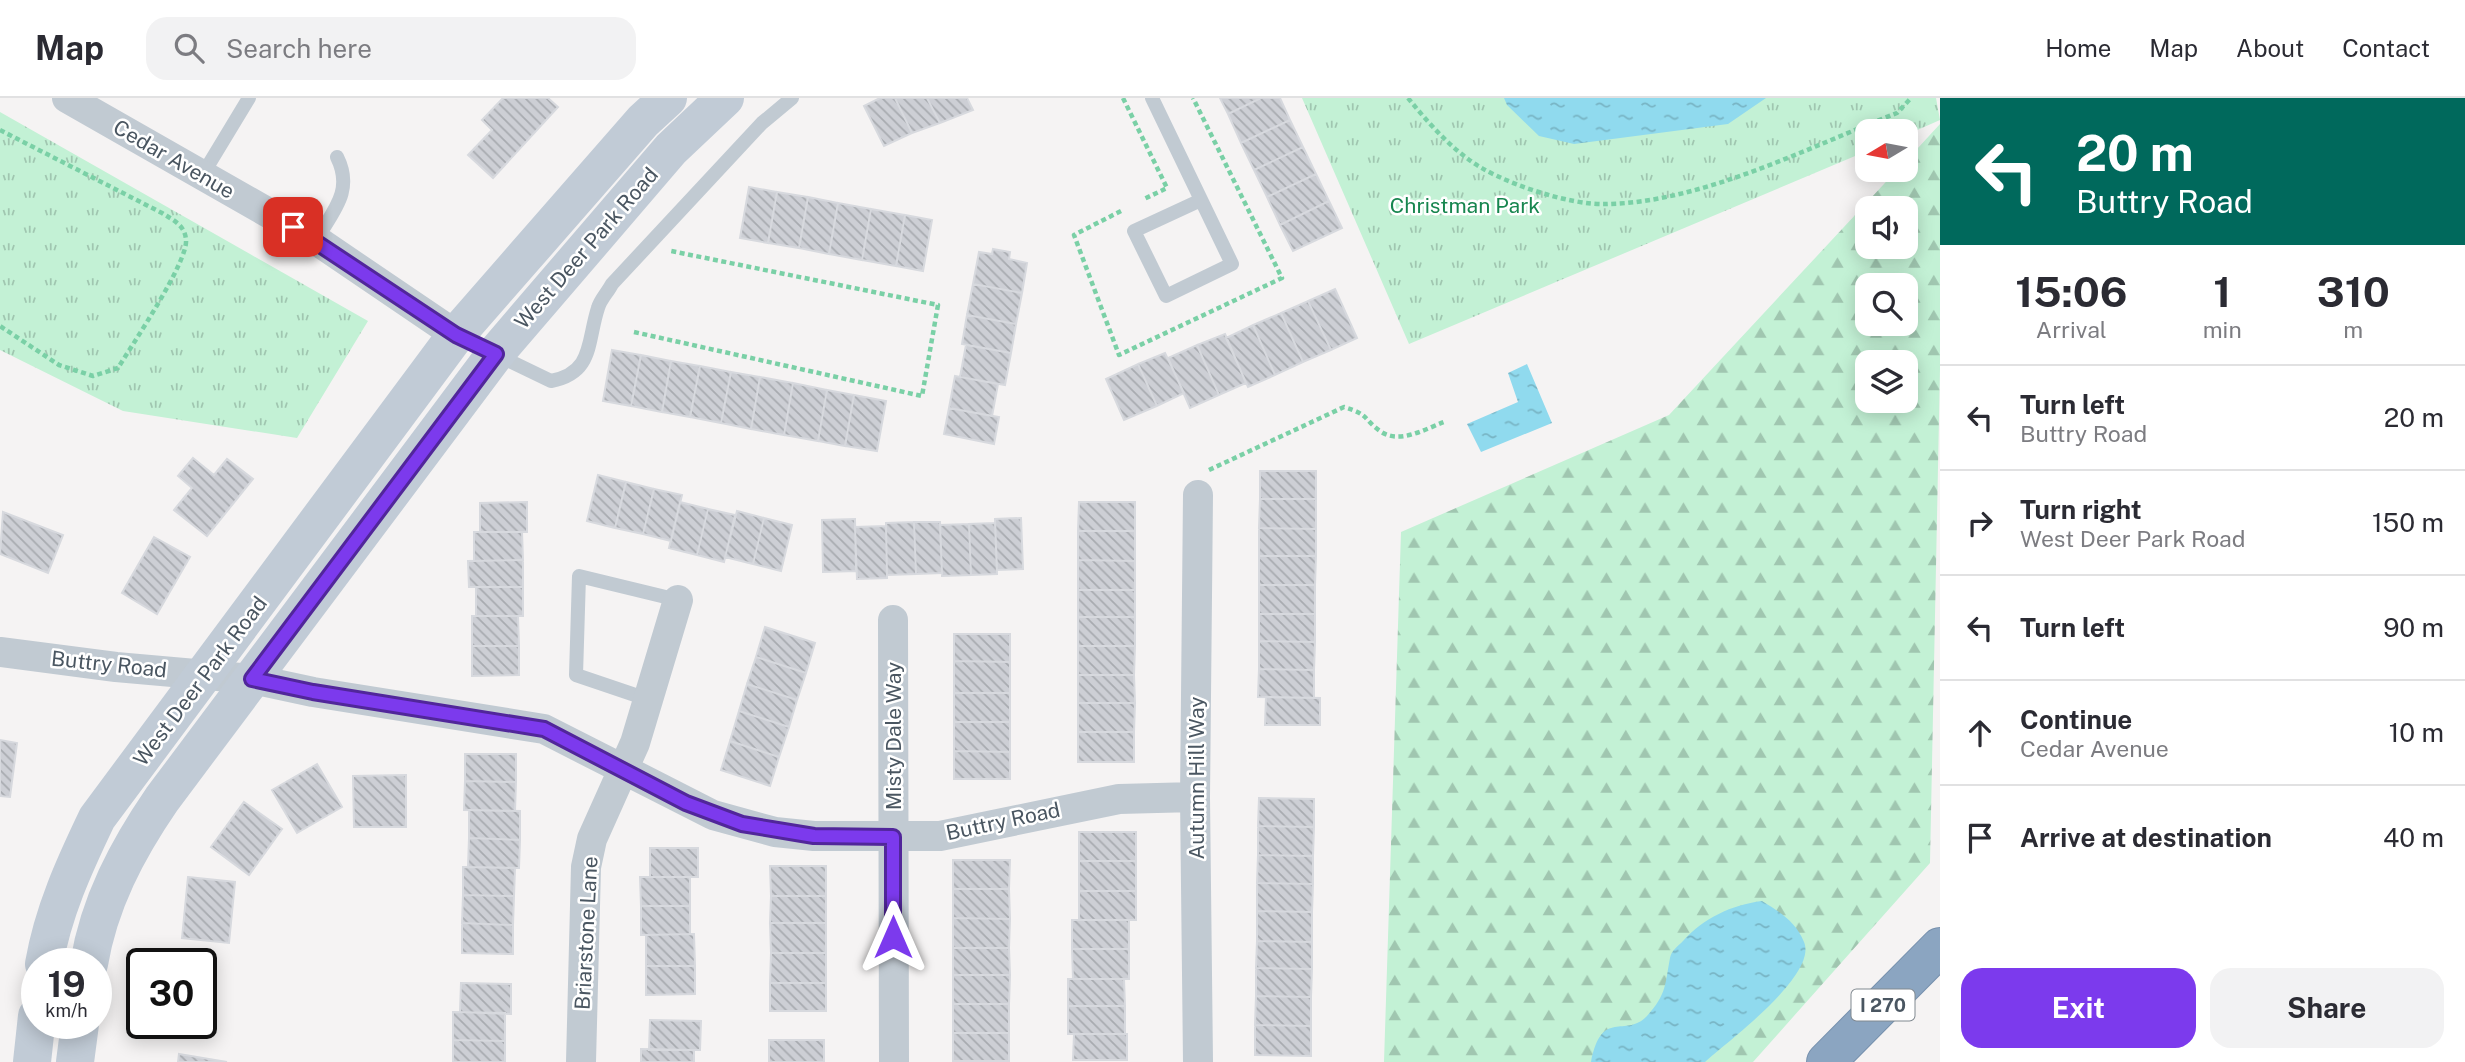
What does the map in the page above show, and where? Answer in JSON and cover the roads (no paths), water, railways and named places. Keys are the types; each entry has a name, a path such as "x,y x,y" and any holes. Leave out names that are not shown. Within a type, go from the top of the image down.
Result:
{"highway":[{"name":"I 270","path":"1826,1062 1940,947"}],"street":[{"name":"Cedar Avenue","path":"67,98 316,240 456,335"},
{"name":"West Deer Park Road","path":"47,948 69,876 97,818 456,335 634,131 668,98"},
{"name":"West Deer Park Road","path":"93,948 101,916 131,844 252,679 496,354 671,149 726,98"},
{"name":"Autumn Hill Way","path":"1198,495 1195,797 1198,1062"},
{"name":"Briarstone Lane","path":"581,1062 586,867 592,839 635,743 678,600"},
{"name":"Misty Dale Way","path":"893,621 894,1062"},
{"name":"Buttry Road","path":"0,652 116,667 252,679 313,692 544,729 704,811 742,824 814,836 893,837 952,834 999,826 1051,810 1119,799 1195,797"},
{"path":"32,1062 34,1039"},
{"path":"75,1062 78,1039"}],"lane":[{"path":"203,174 249,98"},
{"path":"456,335 551,381 568,378 586,359 598,306 612,284 762,124 792,98"},
{"path":"1152,98 1232,264 1166,296 1134,231 1201,200"},
{"path":"316,240 343,193 345,173 337,157"},
{"path":"647,699 576,674 579,576 678,600"}],"water":[{"path":"1504,98 1766,98 1728,124 1574,144 1539,136 1507,105"},
{"path":"1527,364 1552,423 1481,452 1467,424 1518,402 1508,373"},
{"path":"1762,901 1792,923 1804,942 1805,956 1798,972 1785,989 1750,1024 1705,1062 1591,1062 1601,1035 1608,1029 1639,1022 1654,1008 1664,988 1672,953 1691,933 1719,914"}],"park label":[{"name":"Christman Park","path":"1465,205"}]}
